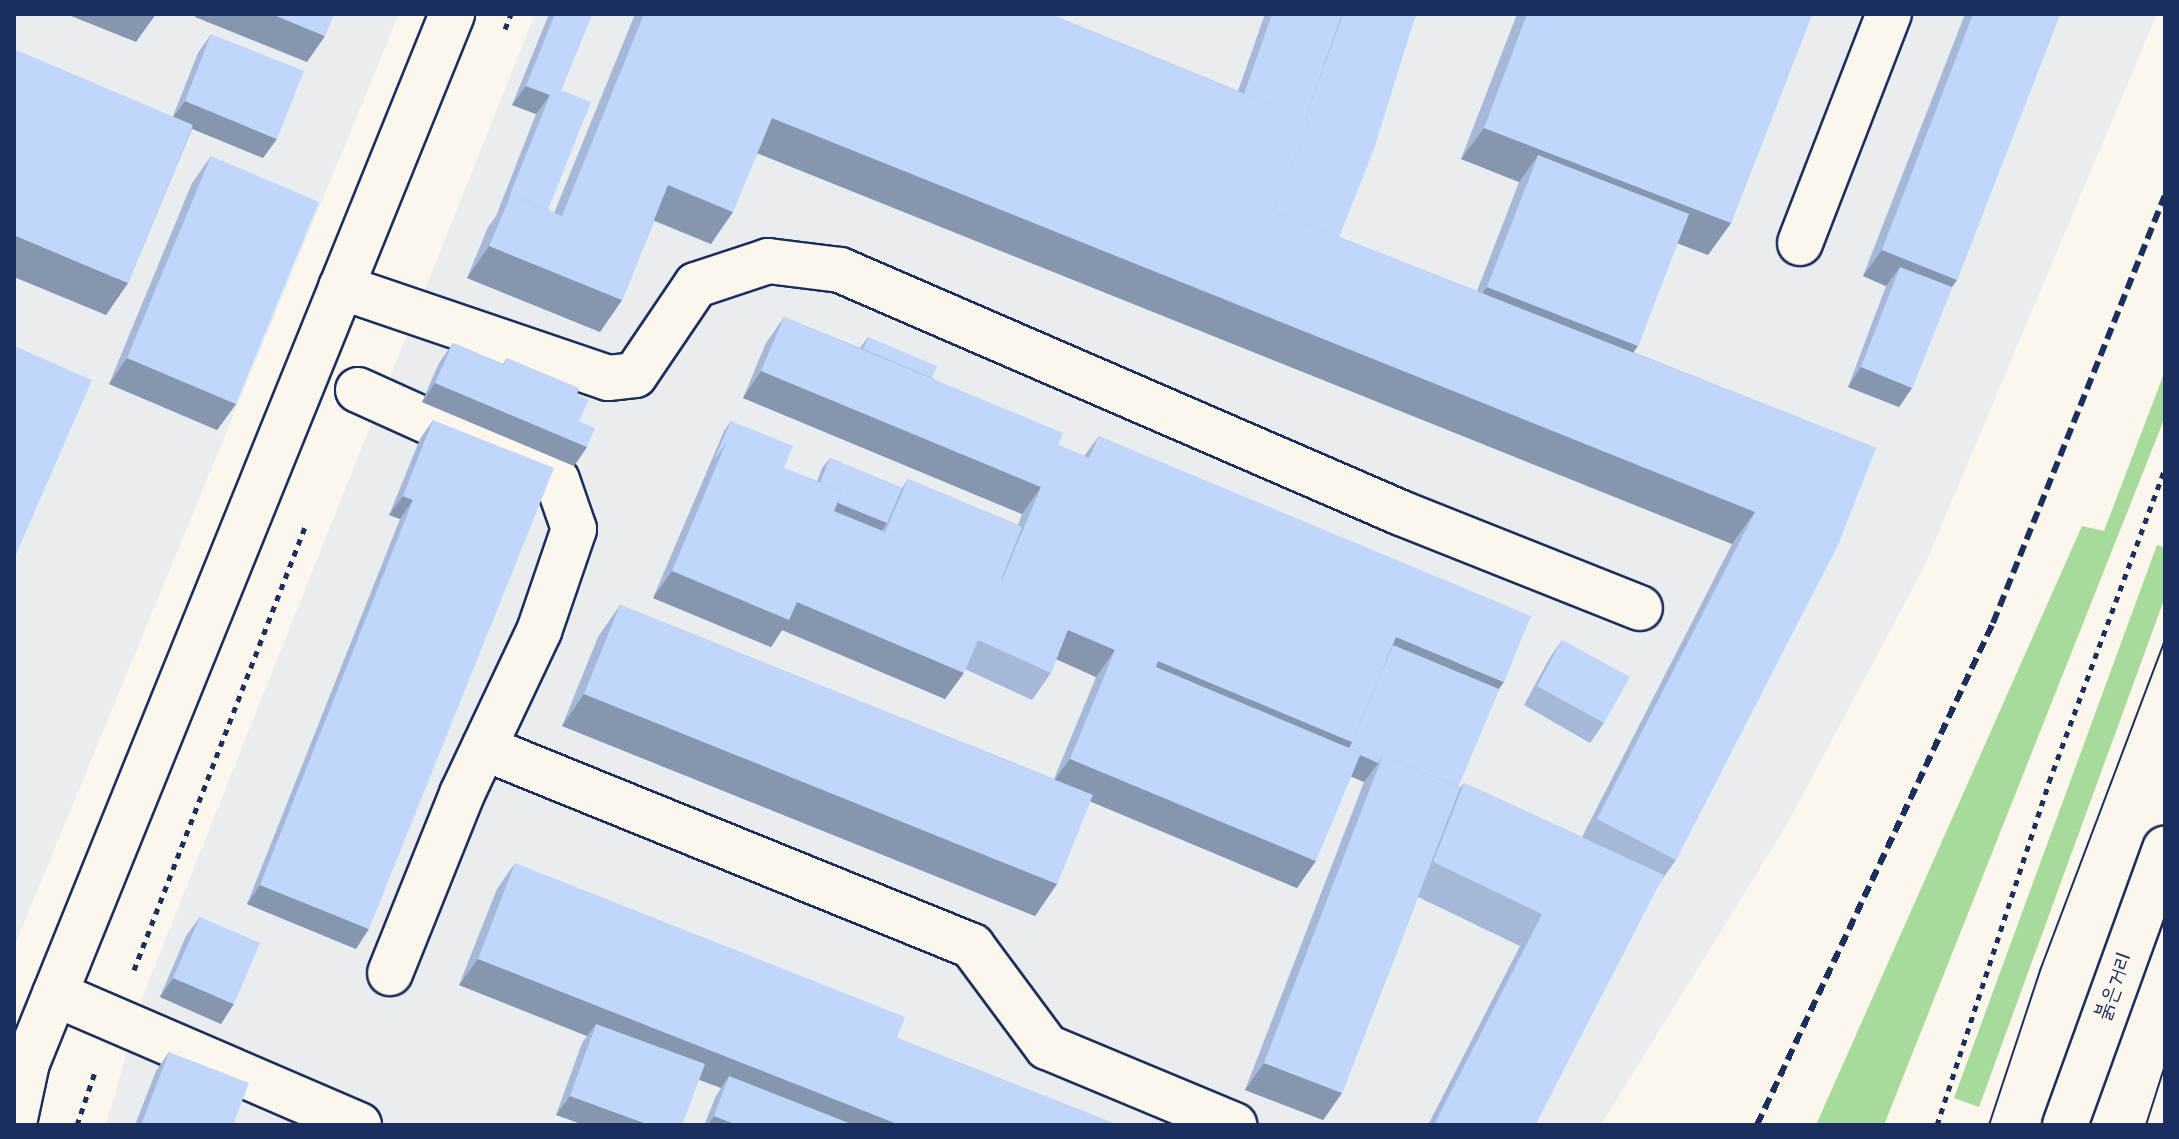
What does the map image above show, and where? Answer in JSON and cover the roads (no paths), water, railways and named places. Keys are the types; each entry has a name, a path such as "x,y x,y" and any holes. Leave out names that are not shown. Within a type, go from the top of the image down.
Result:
{"street":[{"path":"14,1123 20,1060 55,994 452,14"},
{"path":"1800,243 1889,14"},
{"path":"341,287 608,378 635,375 696,285 768,261 840,270 1401,513 1640,608"},
{"path":"358,390 557,480 574,529 539,631 484,748 390,973"},
{"path":"484,748 972,946 1047,1047 1234,1125"},
{"name":"붉은거리","path":"2065,1125 2165,849"},
{"path":"55,994 359,1125"}],"tram line":[{"path":"1989,1125 2041,968 2165,639"},
{"path":"2146,1125 2165,1065"}],"railway":[{"path":"1757,1125 1993,623 2165,196"}]}
